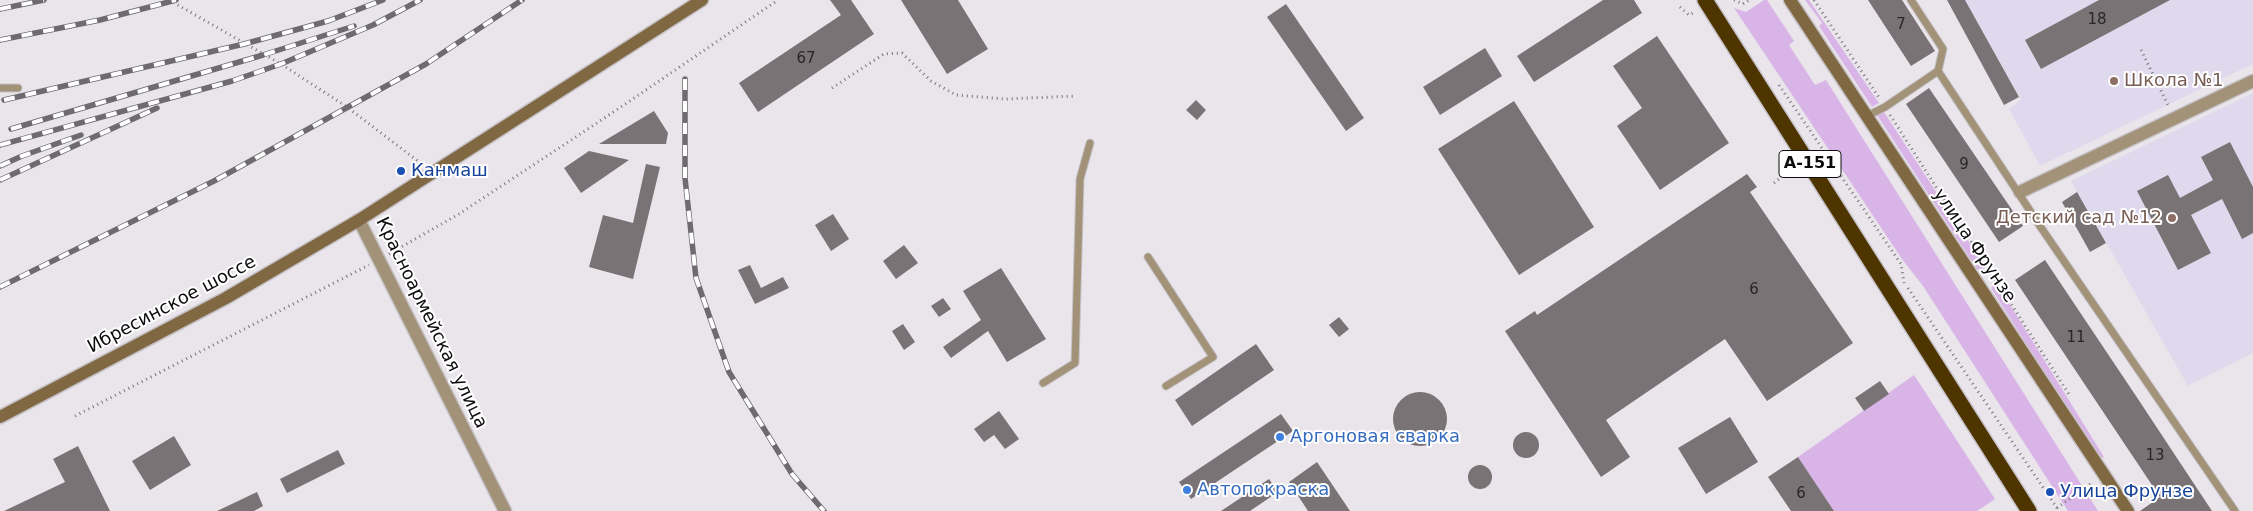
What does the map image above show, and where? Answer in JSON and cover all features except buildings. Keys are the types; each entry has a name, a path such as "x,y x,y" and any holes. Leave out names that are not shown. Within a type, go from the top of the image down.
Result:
{"highway":[{"name":"А-151","path":"1700,6 2029,511"}],"main road":[{"name":"Красноармейская улица","path":"359,220 702,0"},
{"name":"улица Фрунзе","path":"1790,0 2128,511"},
{"name":"Ибресинское шоссе","path":"0,417 226,298 359,220"}],"street":[{"path":"2020,192 2253,81"},
{"name":"Красноармейская улица","path":"359,220 505,511"}],"lane":[{"path":"1867,116 1885,107 1938,71 1943,48 1911,0"},
{"path":"1938,71 2020,192 2042,229 2235,511"},
{"path":"0,88 18,88"},
{"path":"1043,383 1075,363 1080,179 1090,143"},
{"path":"1148,257 1213,357 1166,386"}],"path":[{"path":"169,0 281,64 347,107 433,172"},
{"path":"75,416 379,260 459,214 615,112 778,0"},
{"path":"1734,0 1743,4 1749,0"},
{"path":"1814,0 2073,400"},
{"path":"1680,7 1689,15 1700,6"},
{"path":"2140,50 2176,118"},
{"path":"832,88 884,54 902,53 931,81 956,95 1005,98 1076,96"},
{"path":"1777,82 1901,264 1902,280 2058,510 2079,491"}],"shaded area":[{"path":"1767,0 1794,41 1789,45 1815,85 1826,80 2098,511 2068,511 1923,286 1902,259 1734,8 1746,12"},
{"path":"1805,0 1809,0 1879,103 1872,107 1819,26 1822,23"},
{"name":"Школа №1","path":"1965,0 2253,0 2253,64 2040,166 2009,109 2021,100"},
{"name":"Детский сад №12","path":"2253,93 2253,353 2188,386 2071,181"},
{"path":"1884,112 1985,267 1982,270 1977,269 1877,115"},
{"path":"1996,282 2104,457 2099,459 1991,288"},
{"path":"1914,375 1995,499 1977,511 1834,511 1798,457"}],"railway":[{"path":"0,9 44,0"},
{"path":"0,40 100,20 176,0"},
{"path":"4,100 244,44 328,21 383,0"},
{"path":"0,145 232,81 281,64 373,25 420,0"},
{"path":"0,287 214,181 426,64 522,0"},
{"path":"11,129 263,55 354,26"},
{"path":"685,79 685,178 696,278 729,372 792,474 824,511"},
{"path":"0,180 157,108"},
{"path":"0,166 81,135"}],"place":[{"name":"Школа №1","path":"2114,81"},
{"name":"Канмаш","path":"401,171"},
{"name":"Детский сад №12","path":"2172,218"},
{"name":"Аргоновая сварка","path":"1280,437"},
{"name":"Автопокраска","path":"1187,490"},
{"name":"Улица Фрунзе","path":"2050,492"}]}
